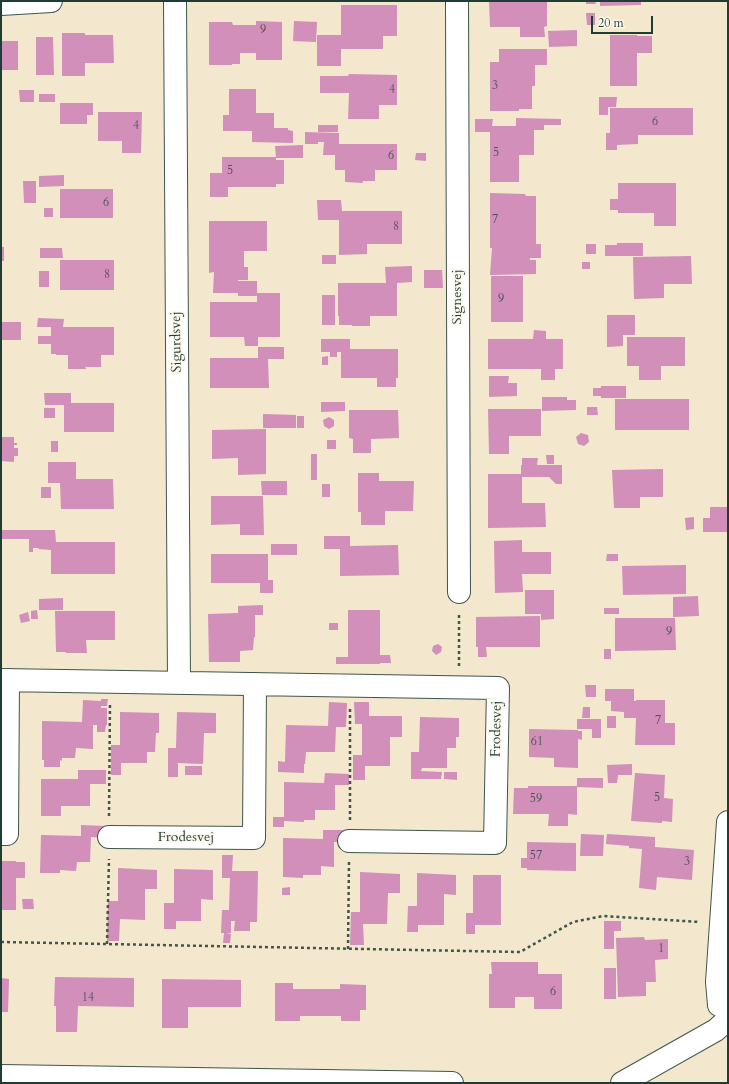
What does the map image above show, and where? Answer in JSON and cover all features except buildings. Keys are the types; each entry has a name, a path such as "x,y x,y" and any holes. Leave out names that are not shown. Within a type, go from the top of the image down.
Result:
{"street":[{"path":"1,4 50,1"},
{"name":"Sigurdsvej","path":"175,1 180,683"},
{"name":"Signesvej","path":"457,1 459,592"},
{"name":"Frodesvej","path":"1,834 7,834 5,680 498,688 495,843 350,841"},
{"name":"Frodesvej","path":"109,837 254,838 255,684"},
{"path":"622,1083 716,1030 725,1010 717,982 728,822"},
{"path":"1,1076 147,1081 452,1083"}],"path":[{"path":"459,592 459,688"},
{"path":"107,944 111,682"},
{"path":"348,949 350,686"},
{"path":"1,942 520,952 573,922 603,916 720,924"}]}
